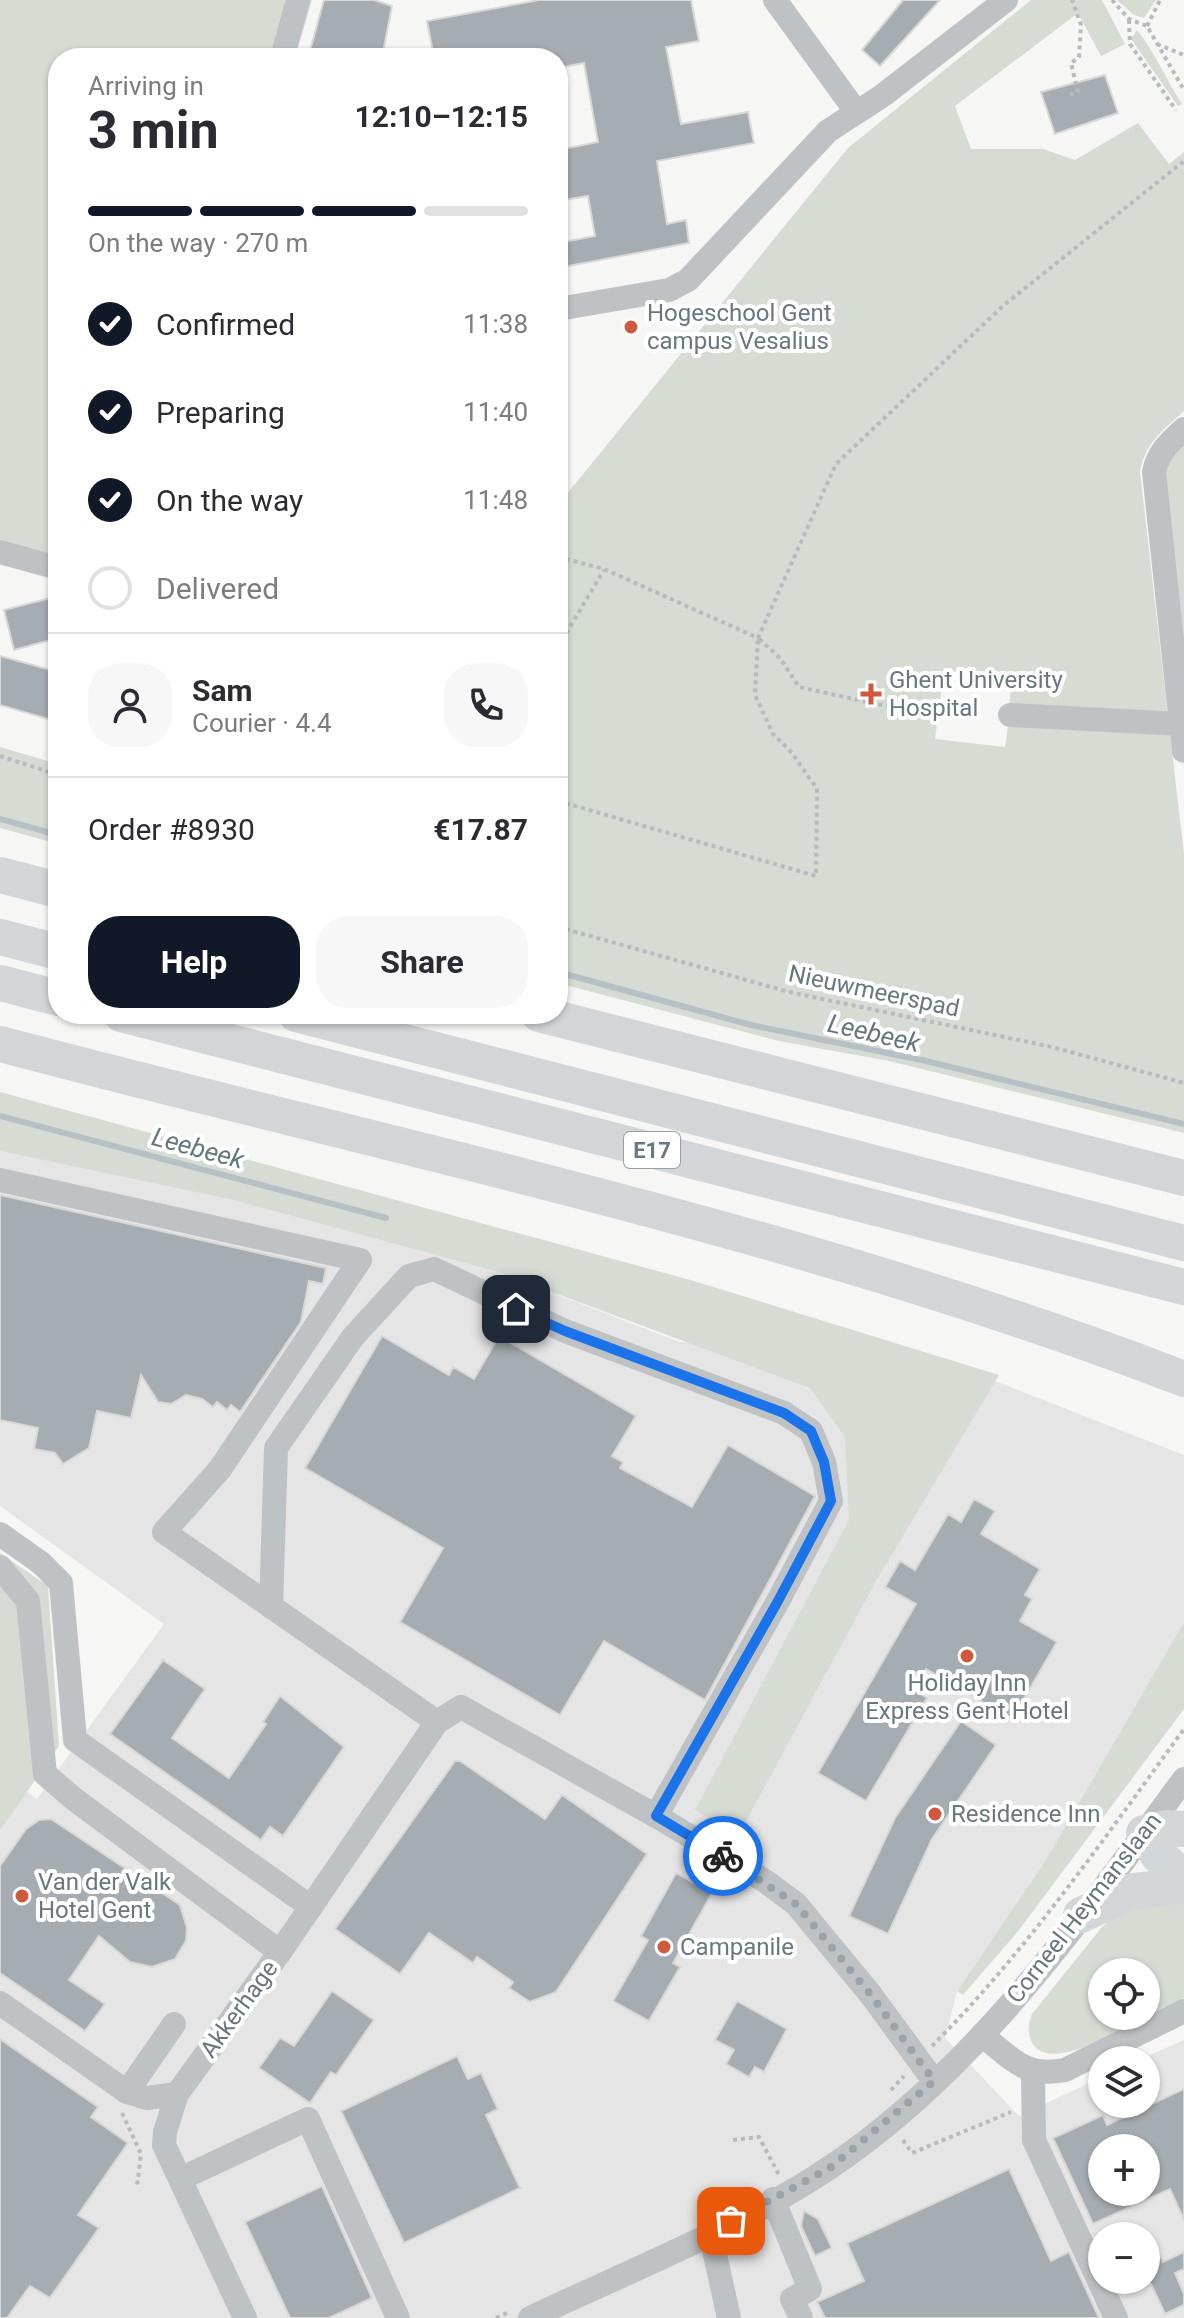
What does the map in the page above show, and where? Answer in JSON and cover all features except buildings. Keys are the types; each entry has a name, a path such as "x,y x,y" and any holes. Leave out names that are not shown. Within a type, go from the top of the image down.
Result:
{"highway":[{"path":"0,875 48,887"},
{"path":"0,937 48,949"},
{"path":"0,983 48,995"},
{"path":"568,1021 1184,1178"},
{"name":"E17","path":"160,1024 1184,1287"},
{"name":"E17","path":"335,1024 1184,1243"},
{"name":"E17","path":"0,1044 735,1233 921,1286 1092,1343 1184,1379"},
{"path":"1091,1153 1184,1172"},
{"path":"1092,1343 1184,1396"},
{"path":"1184,1829 1166,1828 1144,1833 1158,1855 1184,1877"},
{"path":"1081,1915 1133,1891 1184,1886"}],"street":[{"path":"285,48 298,0"},
{"path":"775,0 855,110"},
{"path":"568,307 669,290 688,280 828,131 855,110 882,96 1006,0"},
{"path":"1184,429 1156,458 1154,472 1184,751"},
{"path":"0,552 48,565"},
{"path":"1010,715 1181,724"},
{"path":"0,1180 360,1260 220,1469 164,1532 437,1722 461,1707 656,1816 796,1904 871,1995 934,2081"},
{"path":"271,1607 276,1448 353,1337 409,1276 434,1269 565,1331 784,1413 811,1431 824,1462 831,1501 656,1816"},
{"path":"0,1534 41,1563 61,1583 75,1740 311,1907"},
{"path":"0,1567 28,1601 45,1774 74,1799 280,1952"},
{"name":"Akkerhage","path":"165,2132 177,2094 280,1952 437,1722"},
{"name":"Corneel Heymanslaan","path":"530,2318 710,2232 830,2168 934,2081 982,2035 1081,1915 1184,1779"},
{"path":"0,2003 165,2132 164,2145 245,2318"},
{"path":"982,2035 1033,2073 1065,2070 1184,2011"},
{"path":"123,2101 174,2024"},
{"path":"1033,2073 1034,2140 1116,2318"},
{"path":"123,2101 177,2094"},
{"path":"180,2179 308,2119 398,2318"},
{"path":"773,2199 810,2289 792,2299 801,2318"},
{"path":"710,2232 729,2318"}],"path":[{"path":"1070,95 1078,92 1071,63 1079,57 1081,25 1072,0"},
{"path":"1112,0 1129,19 1147,26 1184,90"},
{"path":"1147,26 1160,0"},
{"path":"1129,19 1130,44 1176,110"},
{"path":"1155,43 1184,55"},
{"path":"568,804 816,876 817,789 792,753 773,734 755,695 758,638 836,464 1004,305 1184,161"},
{"path":"568,560 604,569 758,638 780,658 799,687 908,711"},
{"path":"568,630 604,569"},
{"path":"0,756 48,772"},
{"name":"Nieuwmeerspad","path":"568,930 789,992 1052,1047 1184,1083"},
{"path":"888,2094 965,2013 1040,1920 1184,1729"},
{"path":"123,2101 141,2154 137,2186"},
{"path":"936,2145 1033,2101"},
{"path":"733,2140 759,2137 779,2175"}],"shaded area":[{"path":"0,0 312,0 298,48 48,48 48,570 0,558"},
{"name":"Ghent University Hospital","path":"1031,0 1102,0 1125,44 1101,56 1078,13 955,106 971,149 1043,149 1075,160 1138,123 1169,164 1184,152 1184,411 1151,445 1140,472 1168,716 1009,707 1012,679 944,671 935,739 1005,747 1008,726 1170,734 1184,854 1184,1133 889,1061 779,1041 568,986 568,493 848,148"},
{"path":"1117,0 1156,0 1144,18 1134,15"},
{"path":"1137,30 1182,104 1178,106 1131,39"},
{"path":"1184,441 1184,670 1165,462"},
{"path":"0,747 48,761 48,841 0,828"},
{"path":"0,1092 694,1281 999,1375 876,1581 738,1836 695,1810 849,1520 845,1437 810,1388 498,1272 233,1200 0,1151"},
{"path":"0,1151 233,1200 498,1272 680,1342 944,1361 1184,1455 1184,1622 1044,1863 957,1991 945,2038 1019,2116 1088,2084 1088,2118 1160,2118 1160,2051 1184,2040 1184,2318 0,2318 0,1777 2,1774 37,1799 164,1624 0,1506"},
{"path":"0,1553 48,1586 59,1746 0,1830"},
{"path":"1184,1622 1184,1709 1019,1930 963,1995 957,1991 1044,1863"},
{"path":"1184,1901 1184,1998 1160,2009 1160,1958 1088,1958 1088,2030 1120,2030 1088,2045 1055,2054 1042,2052 1033,2044 1029,2033 1032,2014 1102,1927 1134,1906"}],"waterway":[{"name":"Leebeek","path":"0,819 48,832"},
{"name":"Leebeek","path":"568,975 751,1025 926,1061 1184,1124"},
{"name":"Leebeek","path":"0,1116 386,1218"}],"way so far":[{"path":"723,1856 796,1904 871,1995 934,2081 830,2168 731,2221"}],"place":[{"name":"Hogeschool Gent campus Vesalius","path":"631,327"},
{"name":"Ghent University Hospital","path":"871,694"},
{"name":"Holiday Inn Express Gent Hotel","path":"967,1656"},
{"name":"Residence Inn","path":"935,1814"},
{"name":"Van der Valk Hotel Gent","path":"22,1896"},
{"name":"Campanile","path":"664,1947"}],"route":[{"path":"516,1309 565,1331 784,1413 811,1431 824,1462 831,1501 656,1816 723,1856"}]}
